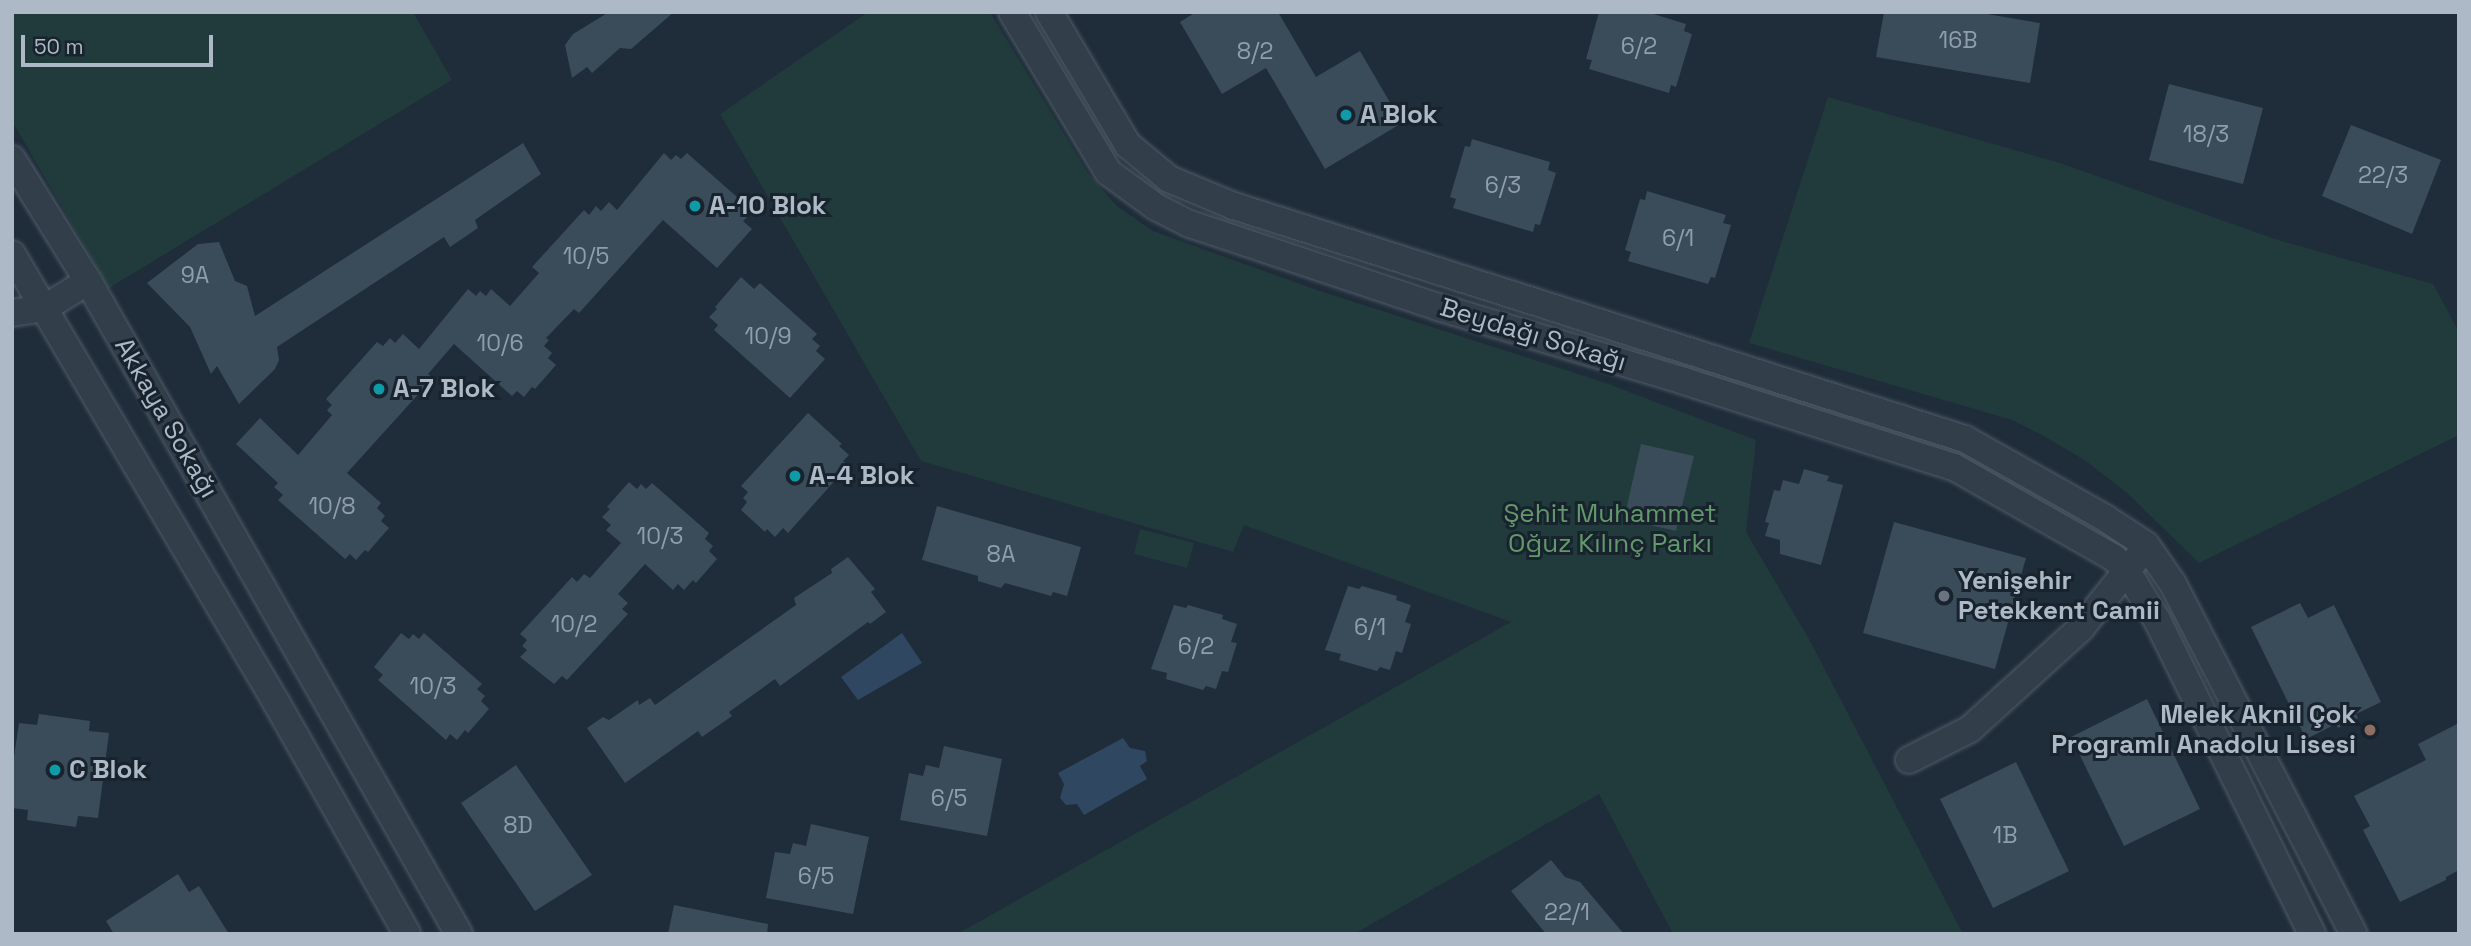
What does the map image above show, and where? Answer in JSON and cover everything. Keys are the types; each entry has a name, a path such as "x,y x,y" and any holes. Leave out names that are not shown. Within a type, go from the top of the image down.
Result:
{"street":[{"name":"Beydağı Sokağı","path":"1012,12 1108,172 1156,207 1190,224 1438,307 1684,381 1954,467 2097,548 2127,571 2157,620 2312,934"},
{"name":"Beydağı Sokağı","path":"1049,12 1128,145 1169,179 1234,206 1965,439 2105,518 2146,545 2173,584 2354,934"},
{"name":"Akkaya Sokağı","path":"12,159 88,281 458,934"},
{"name":"Akkaya Sokağı","path":"12,254 276,702 407,934"},
{"path":"12,313 45,308 88,281"},
{"path":"1909,760 1970,729 2081,628 2146,545"},
{"path":"276,702 315,680"}],"green space":[{"path":"12,12 413,12 452,80 109,288 12,121"},
{"name":"Şehit Muhammet Oğuz Kılınç Parkı","path":"868,12 990,12 1088,173 1117,206 1153,231 1317,290 1603,382 1756,440 1746,532 1809,639 1963,934 1673,934 1599,794 1354,934 957,934 1511,622 1244,525 1233,552 921,461 720,114"},
{"path":"1828,97 2060,163 2275,239 2433,284 2459,332 2459,435 2199,563 2127,493 2086,461 2012,420 1749,343"},
{"path":"1140,529 1194,543 1187,568 1134,554"}],"water":[{"path":"902,633 922,663 858,700 841,677"},
{"path":"1123,738 1130,748 1145,751 1147,761 1140,766 1147,779 1084,815 1077,804 1066,805 1060,798 1064,784 1058,773"}],"building":[{"path":"609,12 674,12 631,49 620,48 592,73 587,67 572,78 565,45 573,34"},
{"path":"1196,12 1278,12 1316,77 1360,51 1402,123 1325,169 1266,68 1222,94 1180,22"},
{"path":"1599,12 1647,12 1686,24 1684,31 1692,34 1676,87 1671,85 1669,93 1589,69 1592,60 1586,59"},
{"path":"1884,12 1975,12 2040,23 2030,83 1876,57"},
{"path":"2169,84 2263,108 2243,184 2149,160"},
{"path":"2351,125 2441,160 2412,234 2322,196"},
{"name":"A Blok","path":"1472,139 1550,162 1548,170 1556,173 1540,225 1535,224 1533,232 1453,208 1456,199 1450,197 1465,146 1470,147"},
{"path":"523,143 541,174 475,220 478,228 450,247 444,237 277,347 279,360 275,369 239,404 217,366 211,374 190,327 147,283 198,244 219,242 235,281 247,286 255,316"},
{"path":"664,153 671,160 676,155 681,159 687,153 745,204 740,209 748,216 743,221 752,229 717,268 663,220 579,313 574,309 546,338 549,340 544,346 552,353 548,358 556,365 535,389 532,387 524,397 517,391 512,396 454,344 428,374 433,378 347,473 381,503 377,508 385,516 381,521 389,528 368,552 365,550 356,560 350,554 345,559 278,500 283,495 274,487 278,483 236,444 260,418 298,455 332,415 327,410 332,405 326,399 377,342 383,346 390,338 395,343 403,334 419,349 468,289 476,296 480,291 486,296 491,289 510,306 539,273 532,267 584,210 589,215 596,206 601,211 609,202 617,210"},
{"path":"1647,191 1726,215 1723,223 1731,225 1715,278 1711,277 1708,284 1628,261 1631,252 1625,250 1640,199 1645,200"},
{"path":"741,277 754,289 760,283 817,334 812,339 820,346 816,351 825,359 790,398 714,330 718,325 709,317"},
{"name":"A-4 Blok","path":"808,413 842,444 839,446 849,455 843,461 848,466 788,533 783,528 775,537 767,529 765,532 741,510 747,502 743,498 748,492 741,486"},
{"path":"1641,444 1694,456 1676,531 1624,519"},
{"path":"1804,469 1829,476 1827,481 1843,485 1821,565 1780,554 1780,540 1765,536 1769,523 1765,522 1774,490 1780,491 1783,480 1799,484"},
{"path":"629,482 637,489 641,484 646,489 652,483 709,533 705,539 713,546 709,551 717,559 696,583 693,580 684,590 678,584 673,590 645,564 618,594 628,603 622,609 628,614 567,680 562,676 554,684 520,657 527,650 522,646 527,640 520,634 572,577 577,582 584,574 590,578 621,543 606,530 611,525 602,517 610,509 607,507"},
{"path":"937,506 1081,547 1067,596 1053,592 1051,596 1005,583 1001,588 978,581 978,576 922,560"},
{"name":"Yenişehir Petekkent Camii","path":"1894,522 2026,558 1995,669 1863,633"},
{"path":"848,557 875,589 871,592 886,612 870,624 868,622 780,686 775,679 729,712 732,716 702,737 698,731 625,783 587,728 603,717 609,720 638,700 639,705 650,698 655,705 796,605 794,598 832,573 831,569"},
{"path":"1348,586 1359,589 1362,586 1397,596 1396,600 1411,605 1405,622 1411,624 1402,653 1396,651 1390,670 1380,667 1377,671 1339,660 1341,654 1325,650"},
{"path":"2300,603 2308,618 2334,605 2381,702 2356,714 2358,718 2338,728 2336,724 2306,739 2251,627"},
{"path":"1174,605 1186,608 1188,605 1223,615 1222,619 1237,624 1231,642 1237,643 1228,672 1222,671 1216,689 1206,686 1203,690 1166,679 1167,673 1151,669"},
{"path":"401,633 409,639 413,634 419,639 424,633 482,684 477,689 485,696 481,701 489,709 468,733 465,730 457,740 450,734 446,740 378,680 383,675 374,667"},
{"path":"2147,699 2200,809 2124,846 2071,737"},
{"name":"C Blok","path":"39,714 90,721 89,731 109,733 98,818 78,816 76,827 27,820 28,810 12,808 12,770 19,723 37,725"},
{"path":"2459,723 2459,870 2446,877 2446,880 2400,902 2363,830 2370,826 2354,796 2426,760 2418,744"},
{"path":"944,746 1002,759 987,836 900,820 909,773 923,776 926,765 939,768"},
{"path":"2016,762 2069,871 1993,908 1940,799"},
{"path":"516,765 592,875 535,911 461,803"},
{"path":"811,824 869,837 853,914 766,898 775,852 790,854 793,843 806,846"},
{"path":"1551,860 1565,877 1580,882 1624,934 1546,934 1511,891"},
{"path":"178,874 189,892 199,886 229,934 114,934 106,921"},
{"path":"674,905 768,924 767,934 668,934"}],"place":[{"name":"A Blok","path":"1346,115"},
{"name":"A-10 Blok","path":"695,206"},
{"name":"A-7 Blok","path":"379,389"},
{"name":"A-4 Blok","path":"795,476"},
{"name":"Yenişehir Petekkent Camii","path":"1944,596"},
{"name":"Melek Aknil Çok Programlı Anadolu Lisesi","path":"2370,730"},
{"name":"C Blok","path":"55,770"}]}
